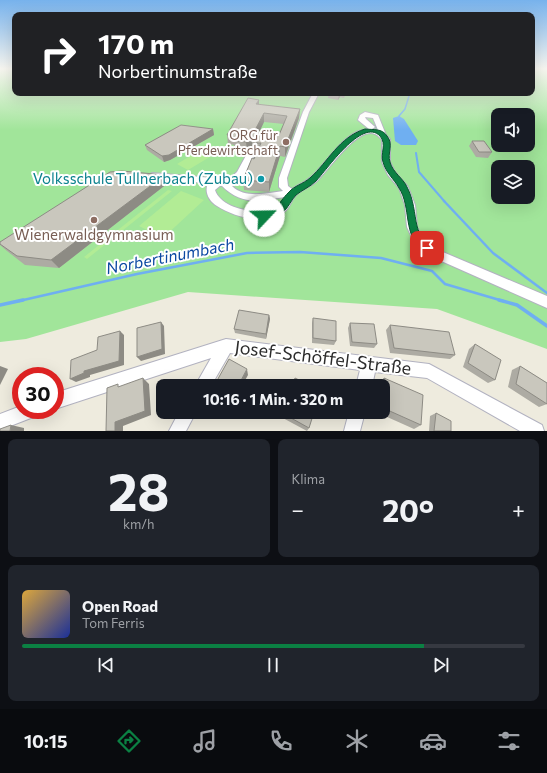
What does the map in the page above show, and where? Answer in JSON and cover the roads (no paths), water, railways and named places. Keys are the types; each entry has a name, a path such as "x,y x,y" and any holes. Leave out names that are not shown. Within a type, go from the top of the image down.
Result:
{"street":[{"path":"292,194 284,187 283,178 306,112 314,96"},
{"path":"371,129 362,120 362,116 365,114 376,116 388,143 385,154 386,162 391,173 403,187 410,204 412,227 420,243 434,253 547,302"},
{"path":"140,176 205,179 213,181 210,189 217,204 241,213 264,216 280,211 292,194 312,180 337,152 353,137 360,132 371,129 382,130"},
{"path":"210,189 241,174 254,150"},
{"path":"224,183 234,193 257,198 292,194"},
{"path":"207,379 226,346"},
{"name":"Josef-Schöffel-Straße","path":"64,398 226,346 369,365 429,371 533,430"},
{"path":"366,379 369,365"},
{"path":"0,422 12,417"},
{"path":"177,431 184,419"},
{"path":"352,431 355,419"}],"water":[{"path":"399,116 404,119 418,141 416,145 401,145 395,141 393,118"}],"waterway":[{"path":"400,119 399,116 405,109 409,96"},
{"path":"416,153 419,172 445,202"},
{"path":"444,201 493,253 547,293"},
{"name":"Norbertinumbach","path":"19,301 137,274 247,253 300,252 381,258 432,271 445,284 503,301"},
{"name":"Norbertinumbach","path":"0,305 23,300"},
{"name":"Norbertinumbach","path":"499,300 517,305 547,326"}],"place":[{"name":"ORG für Pferdewirtschaft","path":"286,142"},
{"name":"Volksschule Tullnerbach (Zubau)","path":"261,179"},
{"name":"Wienerwaldgymnasium","path":"94,220"}]}
